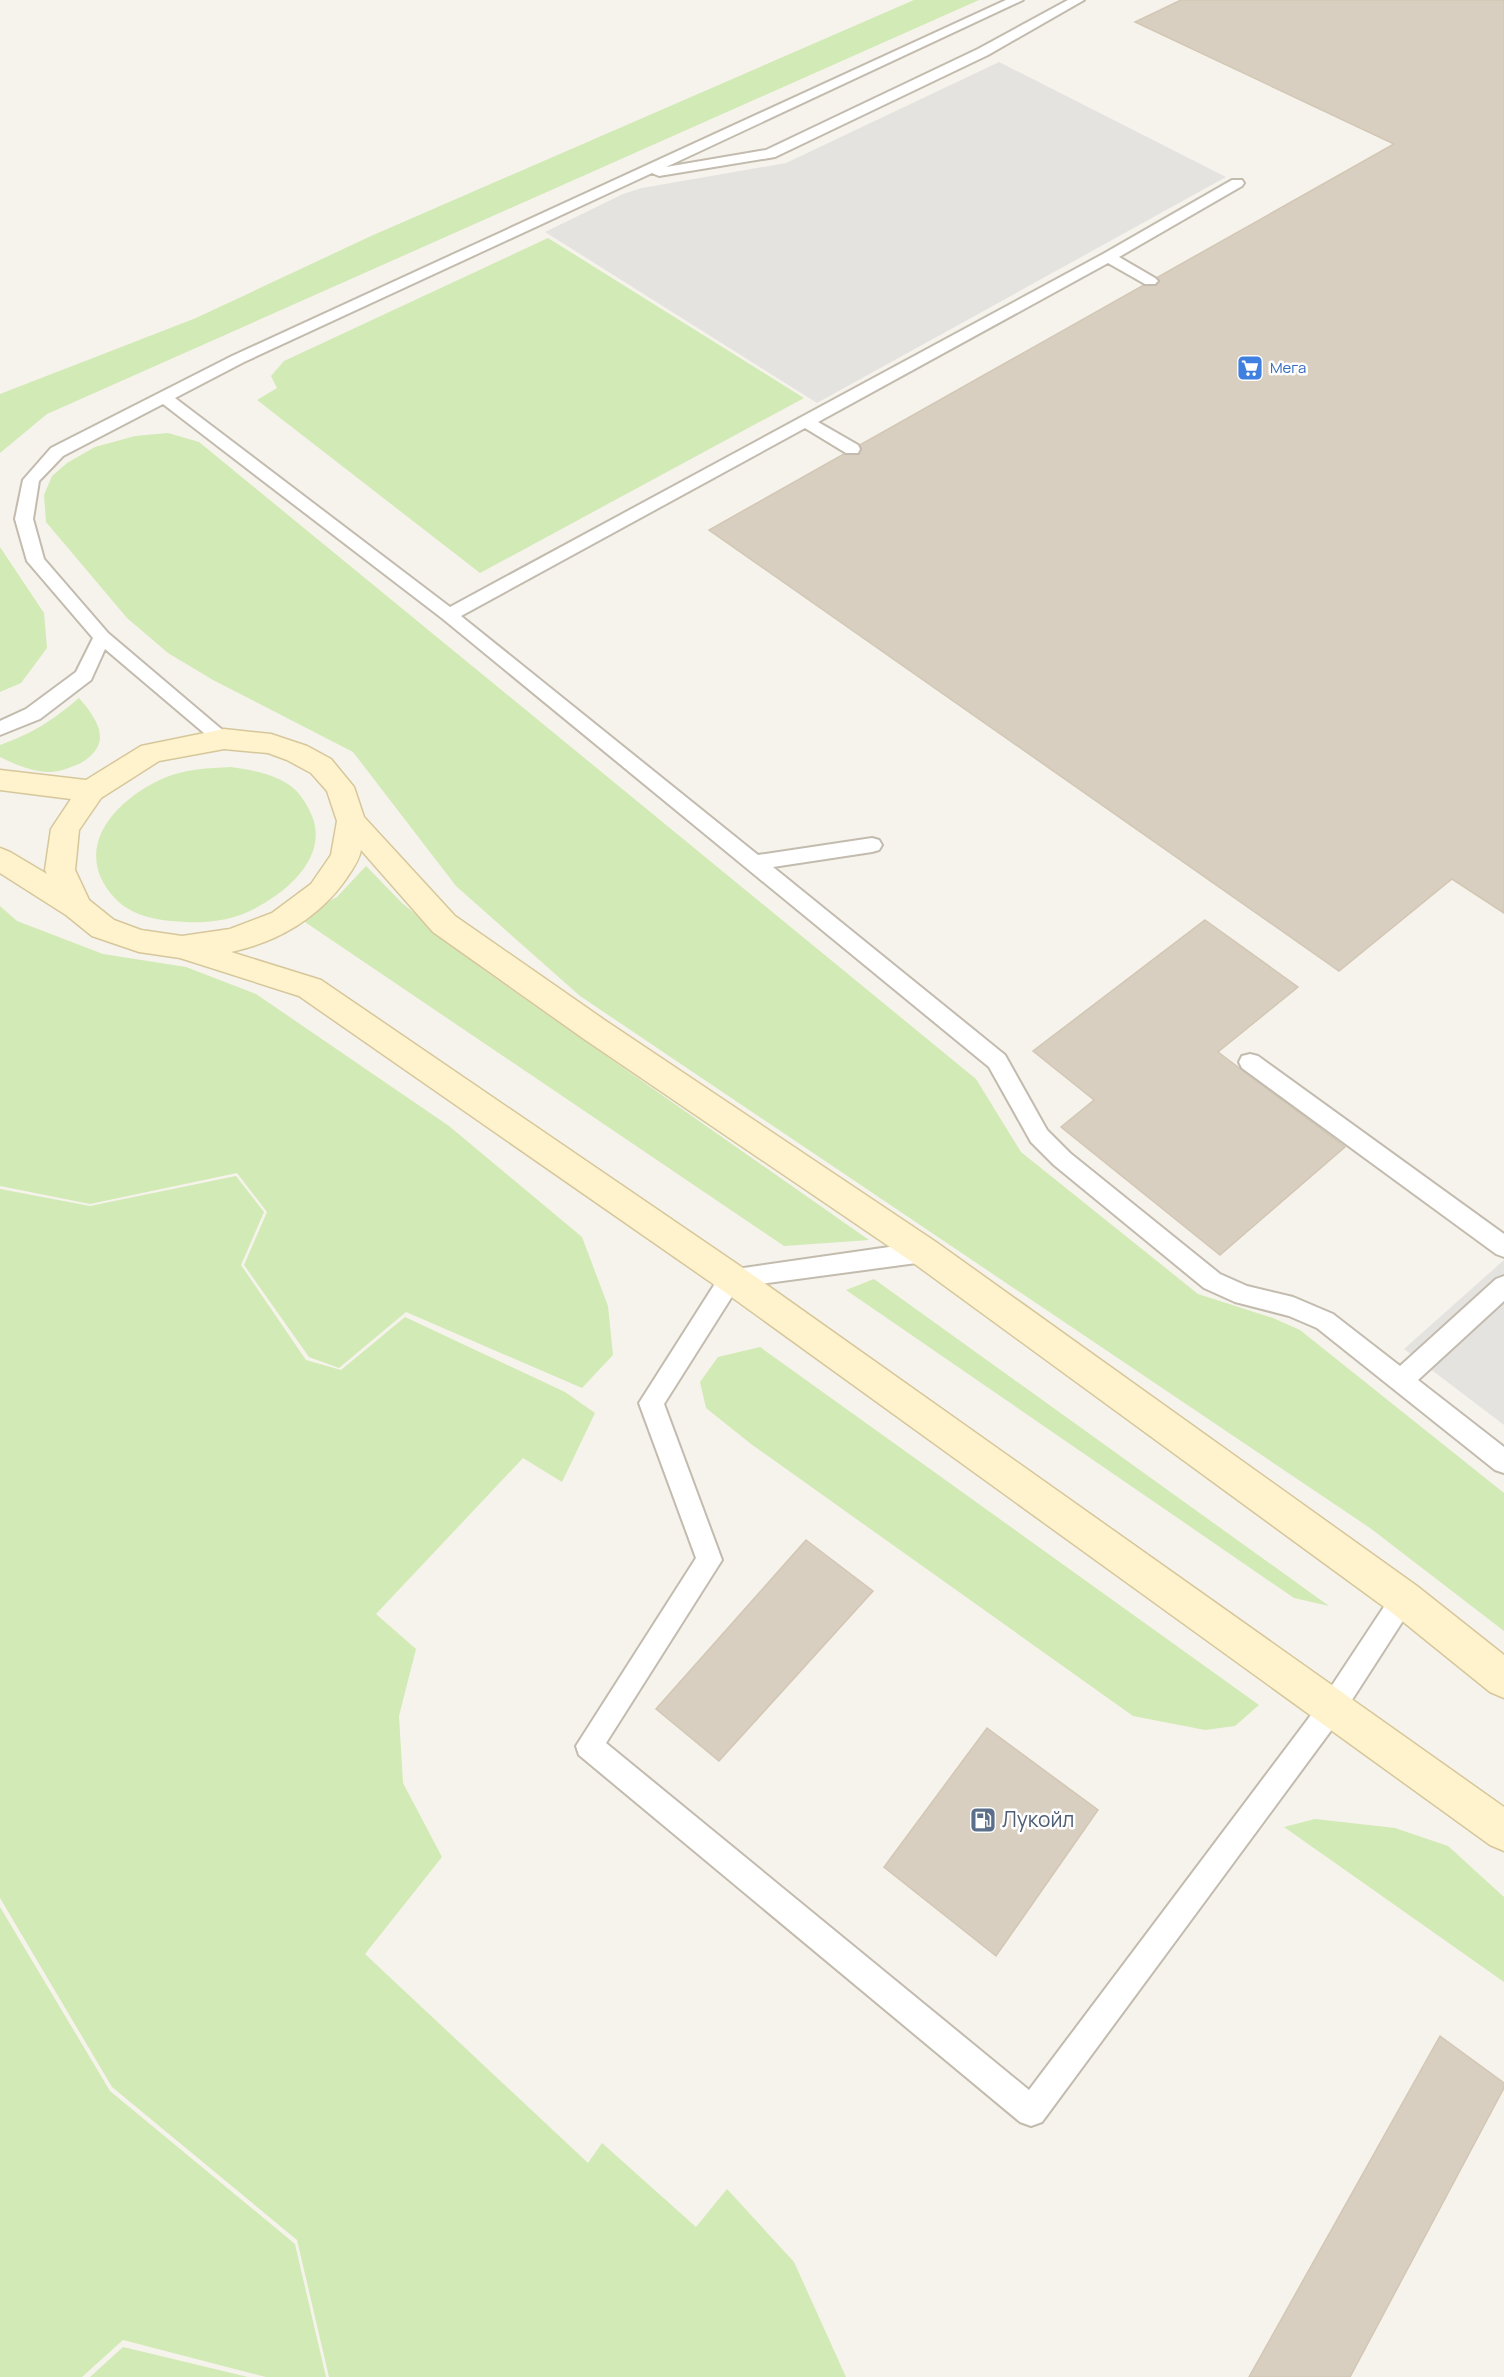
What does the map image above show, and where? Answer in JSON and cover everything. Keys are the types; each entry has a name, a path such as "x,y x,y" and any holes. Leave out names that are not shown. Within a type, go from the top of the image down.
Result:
{"main road":[{"path":"77,907 60,870 61,860 65,830 91,791 151,753 224,739 271,744 297,753 321,766 340,787 351,821 444,924 595,1030 924,1252 1404,1599 1504,1678"},
{"path":"0,780 91,791"},
{"path":"180,947 233,940 283,921 321,892 345,857 351,821"},
{"path":"0,859 77,907 103,928 139,942 180,947 310,988 731,1278 1504,1831"}],"lane":[{"path":"224,739 102,637 36,561 24,519 30,480 57,452 249,354 628,177 1017,0"},
{"path":"628,177 770,154 983,52 1078,0"},
{"path":"449,615 1108,257 1237,183"},
{"path":"1108,257 1150,281"},
{"path":"164,397 449,615 997,1061 1039,1136 1062,1159 1203,1274 1212,1281 1243,1295 1293,1307 1325,1321 1504,1462"},
{"path":"804,421 852,449"},
{"path":"0,729 33,714 84,676 102,637"},
{"path":"754,863 872,845"},
{"path":"1250,1062 1504,1247"},
{"path":"924,1252 731,1278 651,1403 708,1560 589,1746 1031,2111 1332,1708 1404,1599"},
{"path":"1401,1380 1504,1286"}],"green space":[{"path":"914,0 979,0 47,414 0,453 0,394 196,318 371,236"},
{"path":"548,238 804,398 480,573 257,400 277,388 271,376 284,361"},
{"path":"168,433 199,442 976,1079 1021,1152 1198,1294 1273,1318 1300,1330 1504,1493 1504,1631 1370,1528 580,996 456,886 353,752 213,680 168,653 127,618 46,522 44,495 52,476 67,463 95,447 135,436"},
{"path":"0,547 44,613 47,648 21,683 0,692"},
{"path":"79,698 92,715 100,732 97,748 91,756 74,766 49,772 30,769 0,757 0,745 42,726"},
{"path":"231,767 275,777 296,790 305,802 312,816 316,833 314,848 308,863 298,876 272,899 243,914 222,920 192,922 151,918 122,905 103,883 96,861 97,846 102,831 111,817 136,794 164,778 189,771"},
{"path":"366,866 402,903 485,971 869,1240 784,1246 299,918 337,897"},
{"path":"0,906 17,921 103,954 186,967 256,994 449,1126 582,1237 608,1306 613,1355 582,1388 406,1312 339,1368 309,1357 244,1265 267,1212 237,1173 90,1204 0,1186"},
{"path":"236,1176 264,1212 241,1265 306,1360 341,1370 405,1317 565,1392 595,1413 562,1482 523,1458 376,1614 416,1649 399,1716 403,1783 442,1857 365,1954 588,2163 602,2143 696,2227 727,2189 794,2262 846,2377 329,2377 297,2240 112,2087 0,1898 0,1189 90,1206"},
{"path":"874,1279 1329,1606 1294,1598 846,1290"},
{"path":"760,1347 1259,1705 1235,1726 1205,1730 1133,1716 751,1444 706,1408 700,1382 718,1357"},
{"path":"1315,1819 1395,1828 1448,1846 1504,1897 1504,1982 1284,1827"},
{"path":"0,1907 110,2091 295,2244 326,2377 266,2377 123,2340 82,2377 0,2377"},
{"path":"123,2347 248,2377 90,2377"}],"shaded area":[{"path":"999,62 1226,177 817,403 545,232 623,194 642,188 786,163"},
{"path":"1504,1260 1504,1425 1404,1349"}],"building":[{"name":"Мега","path":"1181,0 1504,0 1504,913 1452,879 1339,971 709,530 1394,144 1135,22"},
{"path":"1205,920 1298,987 1218,1052 1345,1147 1220,1255 1061,1127 1094,1100 1033,1051"},
{"path":"806,1540 873,1591 719,1761 656,1709"},
{"path":"987,1728 1098,1810 996,1956 884,1867"},
{"path":"1440,2036 1504,2083 1504,2088 1350,2377 1249,2377"}],"place":[{"name":"Мега","path":"1250,368"},
{"name":"Лукойл","path":"983,1820"}]}
